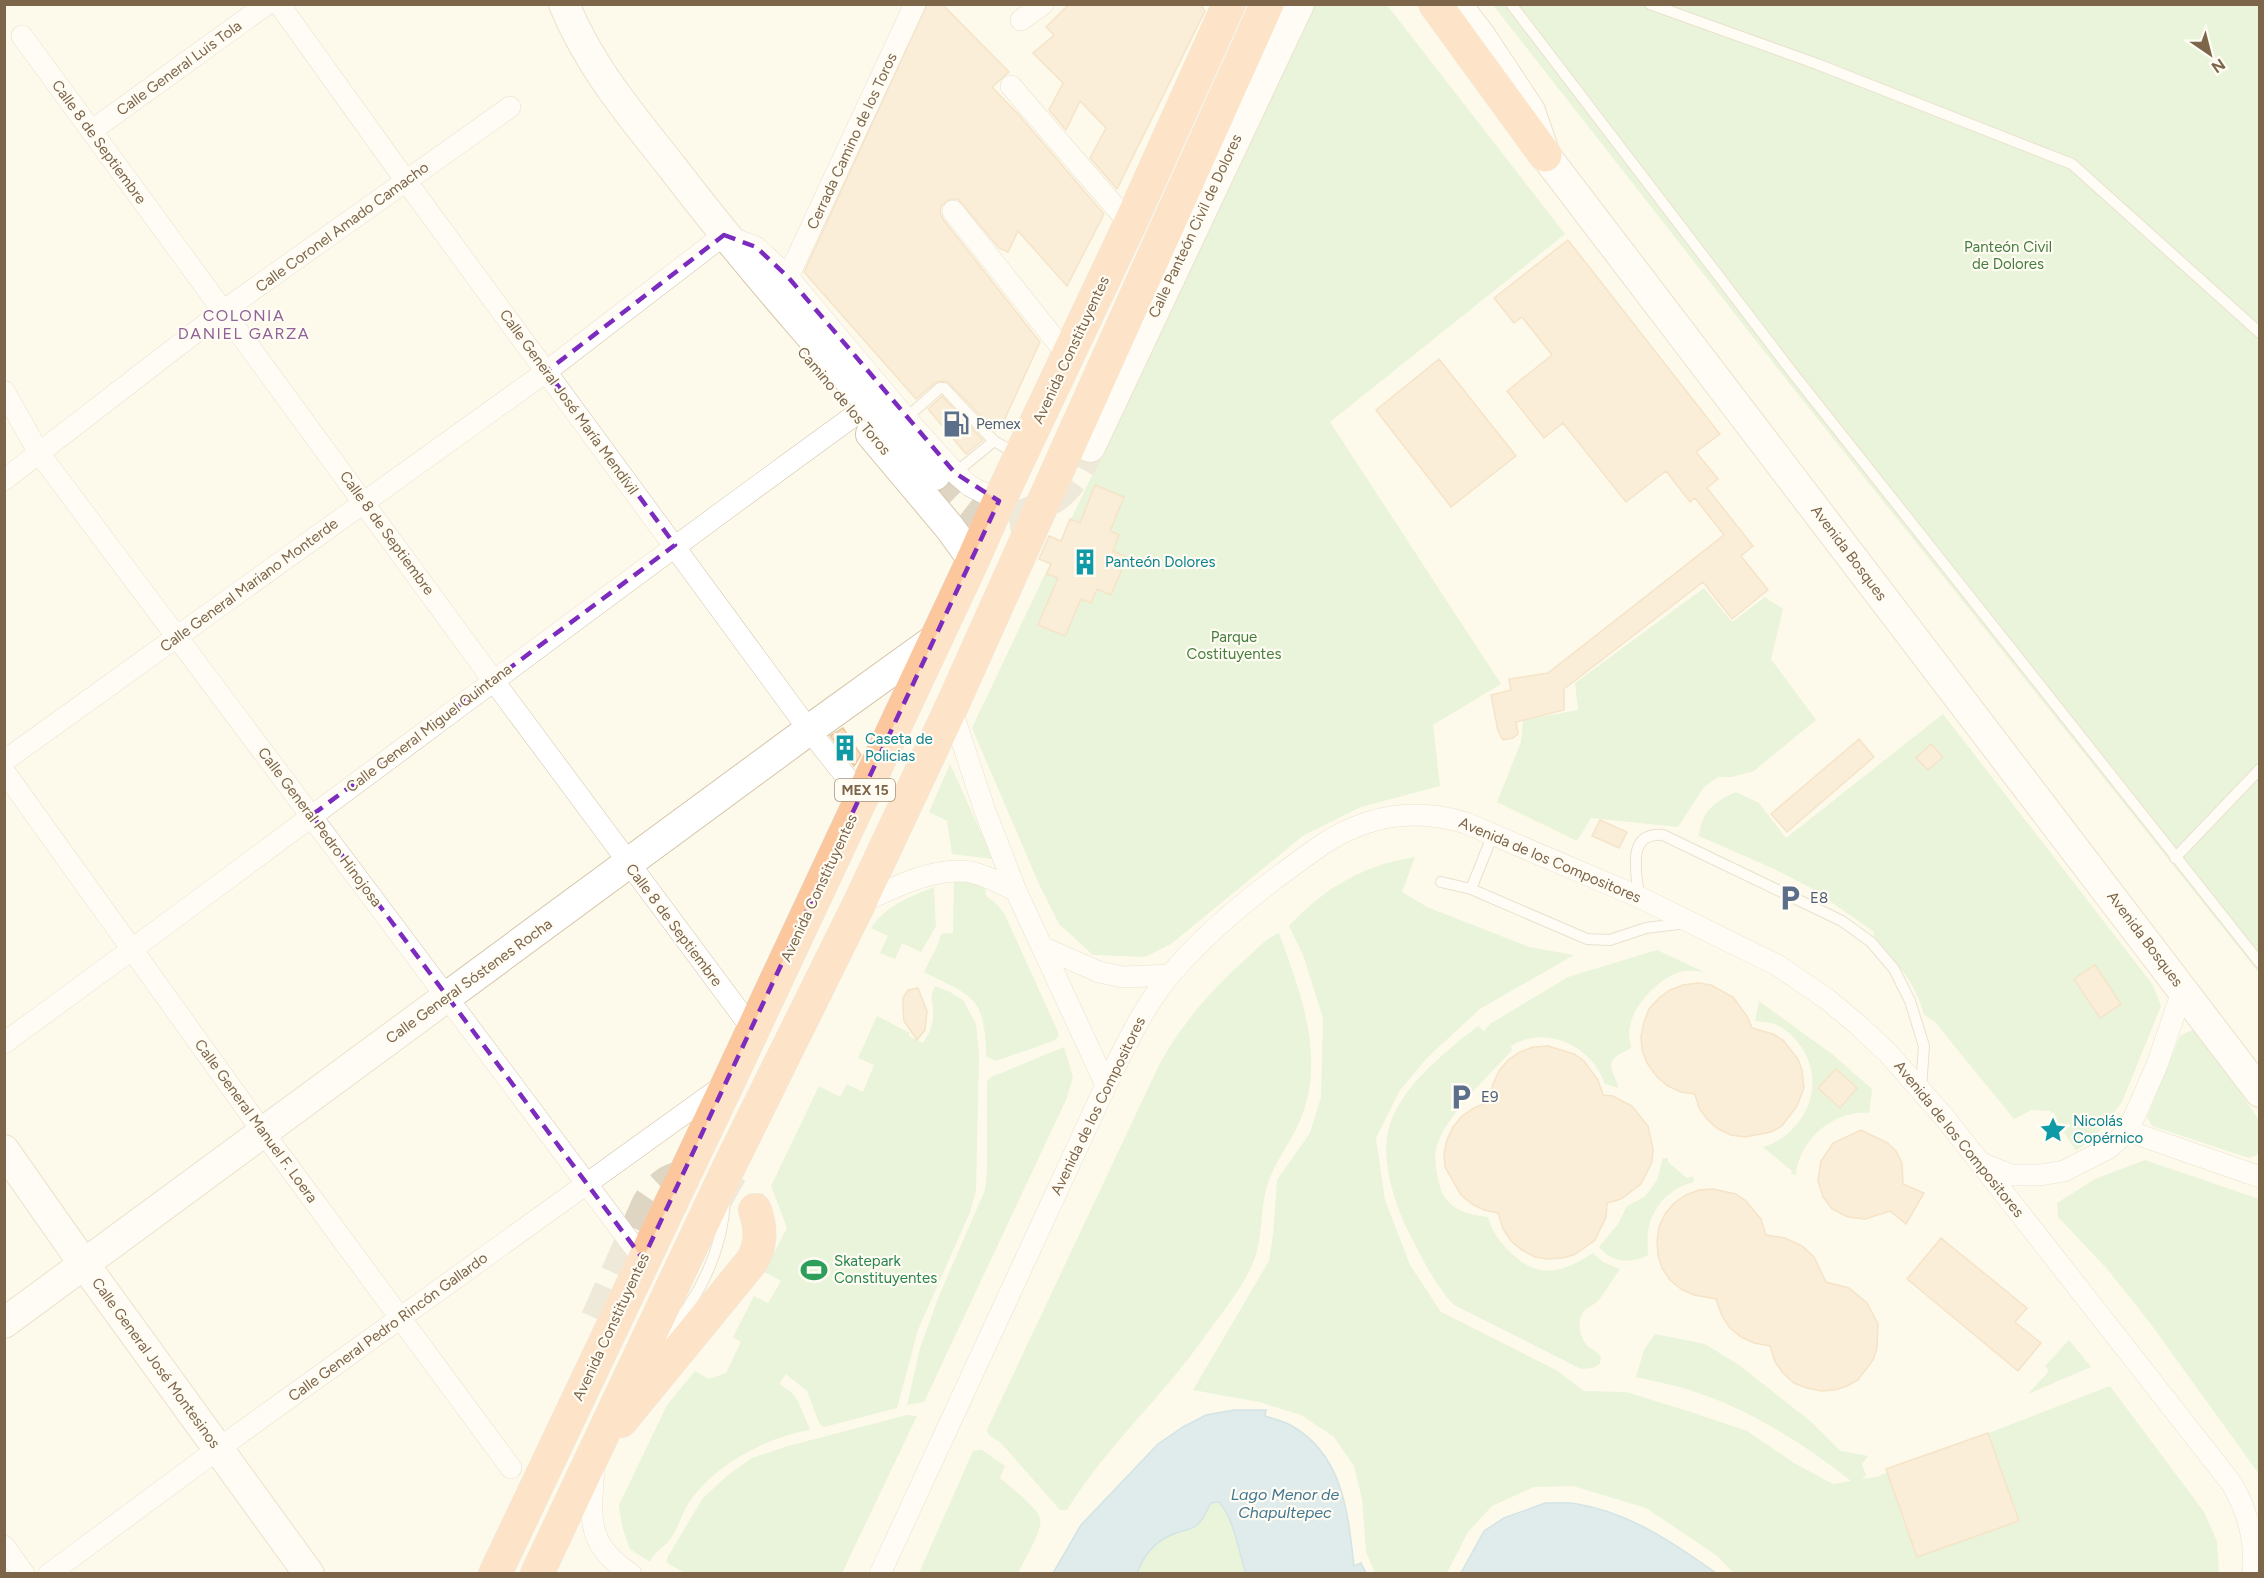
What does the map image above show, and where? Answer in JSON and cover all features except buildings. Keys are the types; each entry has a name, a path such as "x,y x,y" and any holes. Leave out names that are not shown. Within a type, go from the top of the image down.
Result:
{"highway":[{"name":"MEX 15","path":"537,1574 727,1171 951,708 1267,4"},
{"path":"1435,4 1545,155"},
{"name":"Avenida Constituyentes","path":"497,1569 973,560 999,501 1007,448 1069,357 1229,5"},
{"path":"595,1449 636,1404 752,1261 759,1250 760,1237 755,1210"},
{"path":"497,1569 504,1524 512,1498 597,1319"}],"street":[{"name":"Calle General Luis Tola","path":"91,131 267,4"},
{"name":"Calle General José María Mendívil","path":"279,4 809,730 862,797"},
{"name":"Camino de los Toros","path":"564,4 586,52 605,81 724,235 945,474"},
{"name":"Cerrada Camino de los Toros","path":"788,277 915,4"},
{"path":"1021,20 1042,4"},
{"name":"Calle Panteón Civil de Dolores","path":"1090,447 1299,4"},
{"path":"1419,4 1484,94 1514,128 1545,155"},
{"name":"Avenida Bosques","path":"1456,4 1530,111 1545,155 2257,1084"},
{"name":"Calle 8 de Septiembre","path":"22,36 628,864 753,1030"},
{"path":"1011,86 1130,224"},
{"name":"Calle Coronel Amado Camacho","path":"4,480 223,311 510,107"},
{"path":"953,211 1069,357"},
{"name":"Camino de los Toros","path":"724,235 733,260 743,278 956,536 973,560"},
{"path":"724,235 756,247 788,277 906,418 945,474 999,501"},
{"name":"Calle General Mariano Monterde","path":"4,761 547,371 724,235"},
{"name":"Calle General Pedro Hinojosa","path":"4,391 39,453 643,1259"},
{"name":"Calle General Miguel Quintana","path":"4,1043 675,545 855,415"},
{"name":"Calle General Sóstenes Rocha","path":"4,1323 934,640"},
{"path":"951,708 985,811 1016,891 1106,1085"},
{"name":"Calle General Manuel F. Loera","path":"4,771 263,1132 512,1468"},
{"name":"Avenida de los Compositores","path":"880,1574 1106,1085 1145,1012 1170,975 1207,936 1323,844 1349,829 1391,816 1408,814 1444,816 1493,834 1693,922 1777,965 1827,999 1888,1053 1981,1162 2232,1484 2249,1520 2253,1541 2253,1574"},
{"path":"858,904 892,888 947,872 976,873 1016,891"},
{"path":"1042,947 1099,972 1123,976 1170,975"},
{"path":"1981,1162 2011,1174 2040,1175 2064,1171 2109,1148 2128,1131 2157,1065 2183,989"},
{"name":"Calle General Pedro Rincón Gallardo","path":"48,1574 729,1081"},
{"path":"2128,1131 2259,1178"},
{"name":"Calle General José Montesinos","path":"4,1150 309,1574"},
{"path":"595,1449 592,1510 594,1534 608,1556 631,1574"},
{"path":"4,1545 24,1574"}],"lane":[{"path":"1511,4 1792,372 2259,963"},
{"path":"1650,4 1817,64 2072,164 2259,333"},
{"path":"906,418 940,388 944,388 1007,448 945,474"},
{"path":"2175,858 2259,769"},
{"path":"1471,889 1493,834"},
{"path":"1639,897 1634,854 1642,840 1655,834 1663,835 1842,921 1871,942 1894,969 1910,1001 1924,1046 1921,1089"},
{"path":"1441,882 1471,889 1587,939 1610,939 1646,928 1693,922"}],"highlighted area":[{"path":"724,235 756,247 788,277 955,473 999,501 643,1259 312,815 675,545 547,371"}],"green space":[{"name":"Parque Costituyentes","path":"1315,5 1387,5 1565,234 1330,422 1501,684 1433,725 1440,786 1361,807 1304,835 1171,944 1145,957 1093,955 1059,924 1039,884 972,728"},
{"name":"Panteón Civil de Dolores","path":"1493,5 2259,5 2259,973 1793,388"},
{"path":"1704,588 1732,622 1765,597 1783,609 1771,659 1816,720 1754,771 1732,777 1718,777 1704,787 1678,827 1591,818 1577,841 1497,802 1521,742 1523,720 1578,710 1575,683"},
{"path":"1943,714 2153,985 2161,1006 2122,1102 2094,1138 2076,1151 2050,1111 2031,1110 2014,1119 1934,1021 1924,1015 1911,984 1898,965 1874,941 1874,932 1811,888 1699,836 1703,820 1711,808 1736,792 1759,803 1786,838"},
{"path":"950,764 993,859 952,854 947,821 929,812"},
{"path":"1415,857 1402,892 1427,907 1529,947 1574,955 1480,1009 1428,1057 1400,1090 1376,1138 1385,1200 1410,1265 1441,1312 1556,1370 1584,1391 1626,1392 1747,1431 1794,1463 1833,1484 1851,1481 1773,1427 1730,1405 1680,1387 1636,1377 1644,1350 1655,1334 1705,1344 1739,1365 1810,1421 1841,1451 1868,1456 1862,1464 1866,1475 1862,1479 1876,1477 2110,1386 2204,1512 2217,1541 2219,1573 1734,1573 1716,1555 1646,1508 1573,1486 1534,1487 1492,1506 1468,1532 1447,1573 1375,1573 1366,1552 1362,1499 1354,1466 1334,1437 1301,1415 1259,1402 1193,1390 1269,1261 1277,1180 1310,1133 1321,1097 1323,1018 1303,955 1289,926 1316,900 1346,880 1379,866"},
{"path":"954,879 985,882 986,896 997,904 1005,915 1059,1034 1056,1040 996,1061 986,1056 983,1021 973,1001 954,987 924,972 941,934 953,933"},
{"path":"934,887 936,926 921,952 902,943 895,959 880,953 888,936 871,928 877,920 899,903"},
{"path":"1279,933 1302,1001 1311,1048 1311,1071 1308,1095 1301,1118 1268,1183 1255,1257 1238,1291 1189,1358 1107,1455 1067,1510 1060,1510 1001,1443 989,1435 987,1430 1160,1063 1189,1019 1211,993 1260,946"},
{"path":"1657,950 1704,972 1686,971 1671,976 1654,988 1639,1005 1630,1024 1631,1048 1616,1057 1611,1064 1618,1088 1605,1084 1590,1059 1579,1049 1566,1042 1539,1037 1525,1040 1511,1046 1512,1050 1457,1111 1447,1124 1436,1150 1438,1178 1443,1195 1459,1210 1488,1217 1499,1240 1521,1261 1541,1270 1561,1269 1593,1253 1603,1262 1620,1269 1598,1301 1586,1309 1581,1317 1580,1331 1584,1340 1601,1357 1600,1364 1593,1368 1581,1369 1454,1305 1447,1297 1423,1260 1398,1207 1387,1164 1387,1137 1396,1109 1415,1082 1439,1058 1478,1026 1484,1031 1490,1024 1568,977"},
{"path":"935,986 963,1000 976,1024 979,1055 976,1191 970,1212 918,1330 897,1408 824,1427 819,1423 807,1391 786,1374 779,1384 791,1392 798,1401 810,1430 760,1446 728,1464 714,1475 690,1501 671,1538 650,1562 630,1549 622,1527 619,1505 667,1405 695,1371 709,1379 726,1373 741,1342 733,1337 754,1296 768,1303 781,1281 764,1272 787,1228 771,1186 819,1086 840,1097 847,1084 863,1092 874,1065 858,1058 877,1016 910,1033 909,1036 923,1043 932,1023 932,998"},
{"path":"1759,1001 1832,1054 1872,1089 1869,1113 1843,1116 1820,1130 1804,1150 1796,1175 1791,1174 1792,1171 1763,1147 1789,1133 1806,1110 1811,1097 1811,1069 1797,1041 1782,1027 1755,1021"},
{"path":"2192,1030 2199,1032 2259,1120 2259,1152 2257,1155 2249,1158 2152,1126 2147,1117 2180,1036"},
{"path":"1064,1047 1073,1077 1066,1100 924,1402 907,1405 920,1348 939,1296 985,1190 987,1081 991,1077"},
{"path":"1663,1158 1668,1158 1668,1162 1687,1178 1693,1176 1694,1182 1677,1189 1658,1206 1648,1231 1648,1255 1628,1261 1610,1256 1599,1247 1618,1224 1627,1206 1644,1197 1650,1190 1657,1180"},
{"path":"2145,1160 2259,1199 2259,1474 2150,1323 2108,1270 2058,1217 2057,1203 2095,1179"},
{"path":"2069,1340 2091,1367 2028,1394 2049,1371 2045,1366"},
{"path":"907,1415 917,1416 842,1573 685,1573 667,1563 667,1558 703,1498 728,1475 752,1458 788,1446"},
{"path":"982,1450 1005,1466 1000,1478 1038,1513 1039,1530 1032,1546 1018,1573 919,1573 973,1451"},
{"path":"1219,1502 1229,1518 1246,1573 1137,1574 1147,1554 1157,1544 1169,1536 1196,1526 1211,1503"}],"water":[{"name":"Lago Menor de Chapultepec","path":"1234,1410 1266,1410 1265,1416 1292,1426 1309,1438 1322,1453 1340,1487 1349,1526 1354,1566 1361,1563 1366,1573 1246,1573 1229,1518 1219,1502 1211,1503 1196,1526 1169,1536 1157,1544 1147,1554 1137,1573 1053,1573 1081,1525 1158,1444 1206,1415"},
{"path":"1545,1503 1573,1503 1615,1514 1651,1531 1716,1573 1461,1573 1484,1531 1504,1518"}],"tunnel":[{"path":"935,475 957,499 977,514 994,519 1018,516 1043,505 1063,491 1076,475 1090,447"},
{"path":"597,1319 648,1204 663,1185 680,1178 698,1179 735,1194 748,1202 755,1210"}],"place":[{"name":"Pemex","path":"956,424"},
{"name":"Panteón Dolores","path":"1085,562"},
{"name":"Caseta de Policias","path":"845,748"},
{"name":"E8","path":"1790,898"},
{"name":"E9","path":"1461,1097"},
{"name":"Nicolás Copérnico","path":"2053,1130"},
{"name":"Skatepark Constituyentes","path":"814,1270"}],"district":[{"name":"COLONIA DANIEL GARZA","path":"244,324"}]}
